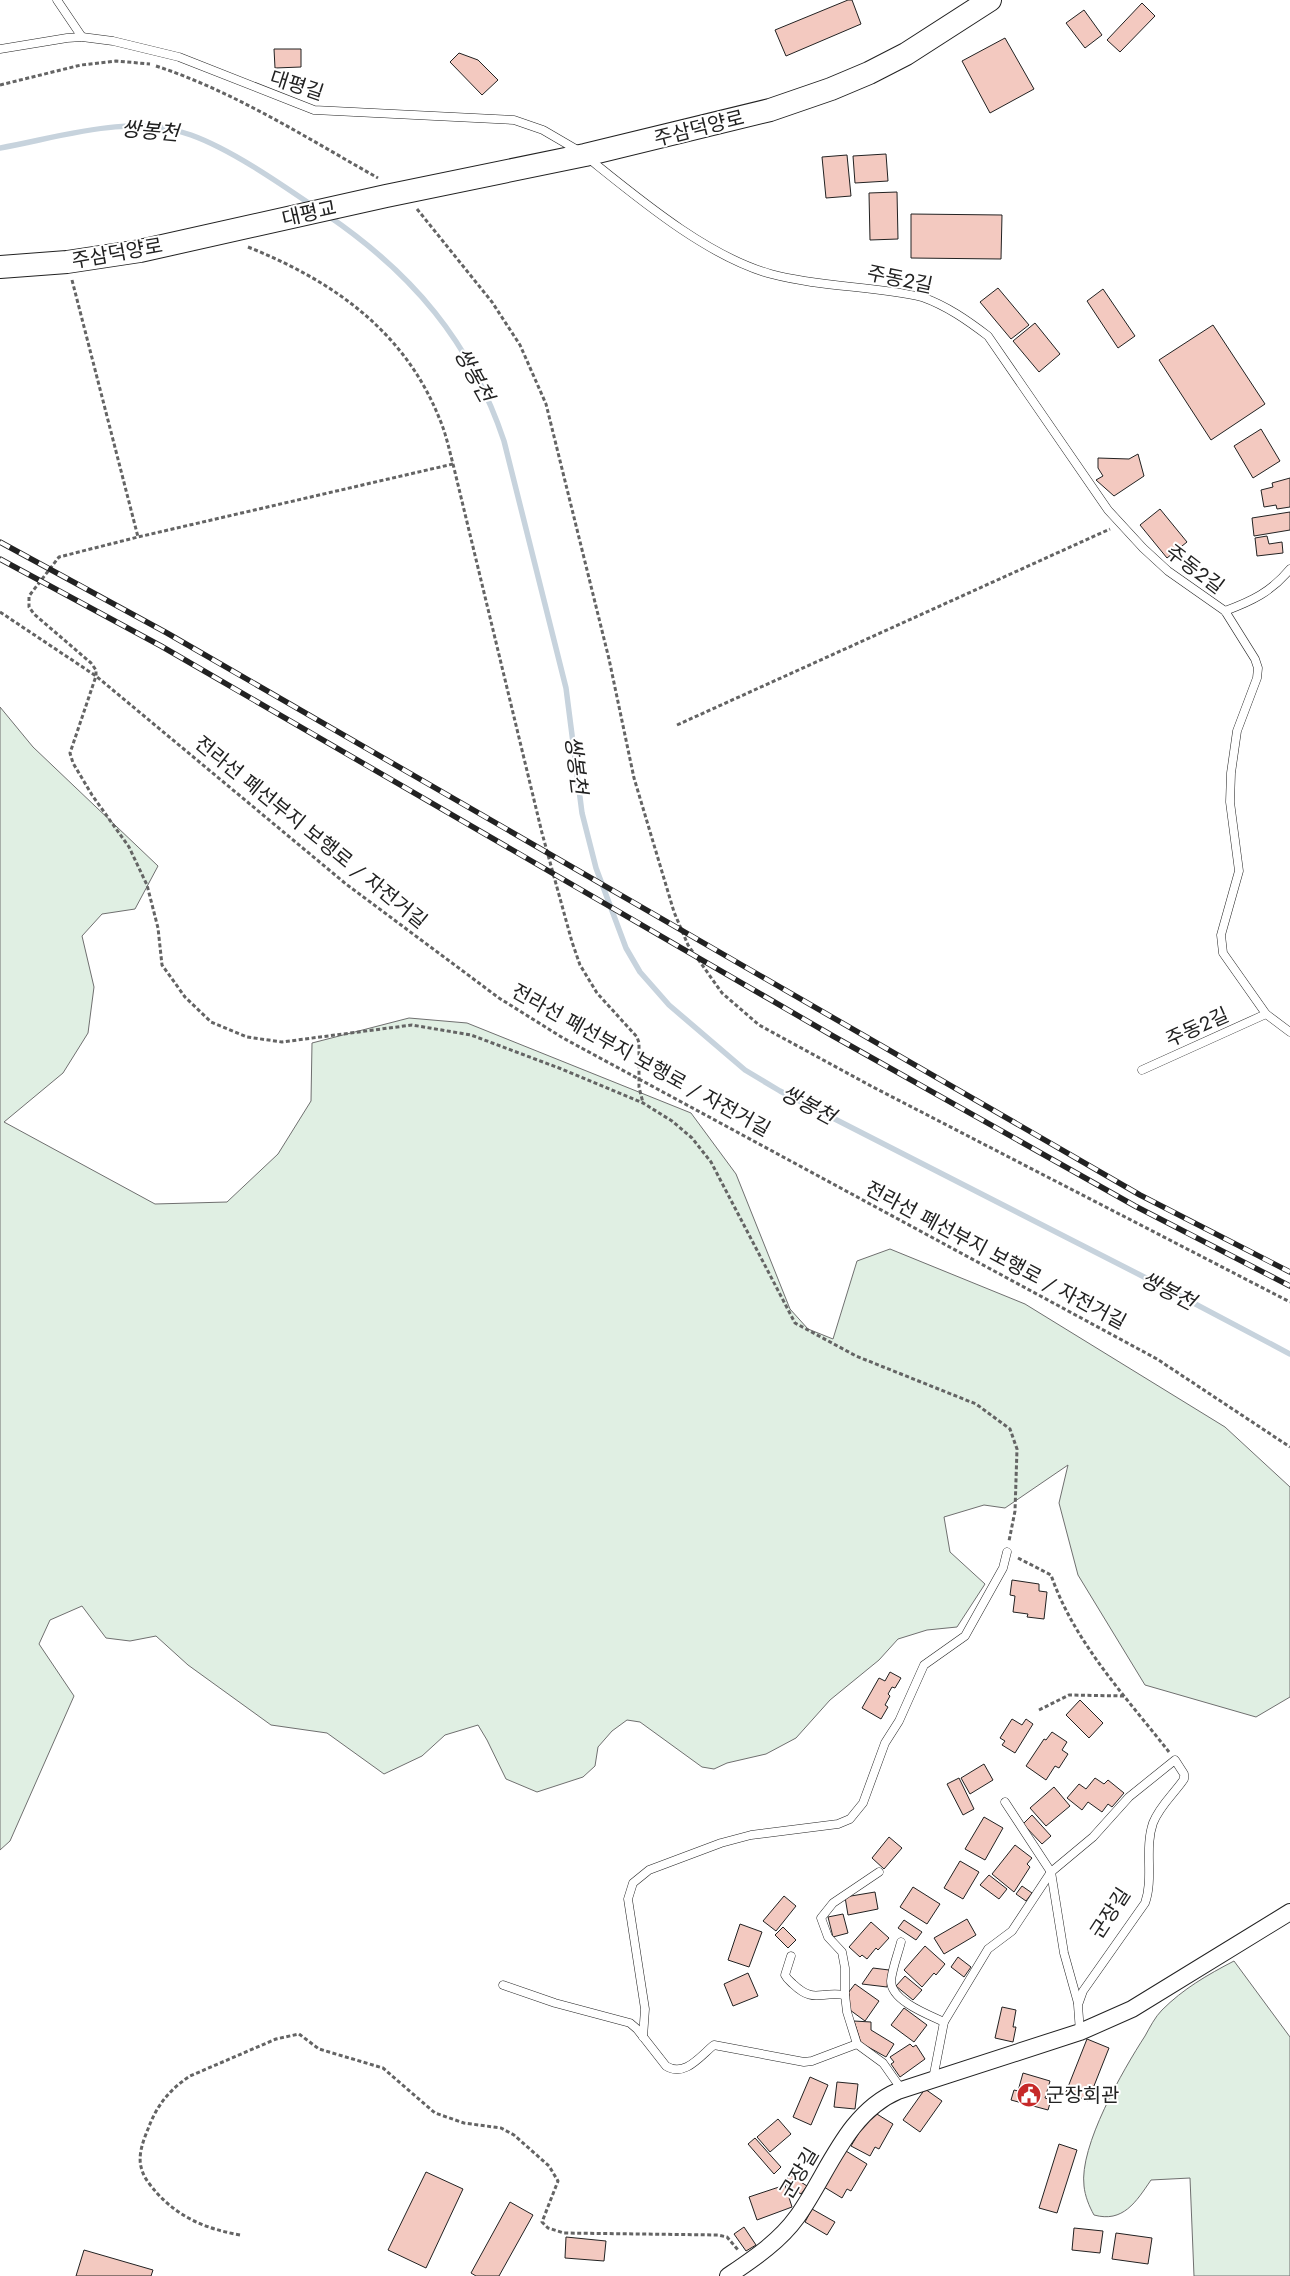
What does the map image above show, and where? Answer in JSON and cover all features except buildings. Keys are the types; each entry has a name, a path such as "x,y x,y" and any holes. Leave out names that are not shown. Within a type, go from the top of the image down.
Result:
{"street":[{"name":"주삼덕양로","path":"394,194 585,155 770,110 831,89 869,73 906,54 990,0"},
{"name":"대평교","path":"224,233 394,194"},
{"name":"주삼덕양로","path":"0,267 67,262 140,251 224,233"},
{"name":"군장길","path":"728,2276 770,2246 797,2218 842,2142 866,2113 881,2100 902,2090 1080,2032 1132,2009 1160,1994 1290,1912"}],"lane":[{"path":"57,0 82,37"},
{"name":"대평길","path":"0,49 82,37 133,45 179,57 295,105 314,110 514,120 543,130 585,155"},
{"name":"주동2길","path":"585,155 623,186 702,243 745,265 772,274 922,297 941,304 965,318 988,336 1120,525 1168,571 1225,611 1255,659 1258,668 1254,690 1238,731 1231,772 1230,802 1239,870 1221,935 1221,945 1223,953 1266,1014 1290,1032"},
{"name":"주동2길","path":"1225,611 1263,596 1290,569"},
{"name":"주동2길","path":"1142,1070 1266,1014"},
{"path":"643,2037 645,2009 628,1899 632,1884 649,1870 721,1842 751,1835 838,1824 850,1819 863,1803 885,1743 899,1721 924,1665 965,1636 1003,1568 1007,1552"},
{"path":"932,2080 944,2022 988,1949 1012,1931 1051,1872 1093,1837 1129,1797 1175,1760"},
{"name":"군장길","path":"1078,2005 1083,1991 1145,1903 1148,1893 1149,1846 1153,1824 1165,1802 1184,1779 1184,1774 1175,1760"},
{"path":"1005,1802 1051,1872 1064,1953 1078,2005 1080,2032"},
{"path":"879,1872 833,1903 821,1918 828,1938 842,1952 846,1968 845,1995 856,2044 883,2063 902,2090"},
{"path":"901,1942 891,1981 895,1992 916,2008 944,2022"},
{"path":"791,1956 785,1975 800,1992 814,1996 830,1993 845,1995"},
{"path":"503,1985 555,2003 630,2023 662,2062 671,2069 687,2067 717,2044 804,2062 812,2061 856,2044"}],"path":[{"path":"0,85 81,65 116,61 151,64 207,86 282,123 394,194 492,302 520,345 546,404 609,660 634,778 674,912 688,946 722,993 759,1025 845,1072 1290,1302"},
{"path":"224,233 326,285 349,300 372,319 405,358 425,388 441,422 453,464 542,833 572,942 580,965 597,993 637,1037 639,1043 639,1087 643,1103"},
{"path":"67,262 138,537"},
{"path":"453,464 59,557 28,599 29,607 34,614 91,663 96,670 96,676 70,752 73,763 129,847 147,885 158,928 162,965 185,997 211,1022 247,1037 282,1042 412,1025 471,1035 559,1068 643,1103 672,1122 692,1138 711,1162 795,1323 856,1356 976,1404 1010,1429 1018,1449 1015,1511 1007,1552 1051,1574 1059,1596 1076,1630 1175,1760"},
{"path":"677,725 1120,525"},
{"name":"전라선 폐선부지 보행로 / 자전거길","path":"0,612 96,676 346,884 491,992 563,1038 1157,1359 1290,1447"},
{"path":"1039,1710 1069,1695 1125,1696"},
{"path":"240,2235 192,2221 161,2198 142,2171 141,2149 144,2136 164,2096 180,2083 199,2072 276,2039 299,2034 319,2049 384,2068 435,2113 464,2123 501,2128 514,2135 556,2174 558,2185 542,2222 548,2228 564,2233 723,2236 730,2239 746,2263"}],"green space":[{"path":"0,707 33,747 158,866 135,909 102,914 82,936 94,987 88,1033 63,1073 4,1122 155,1204 227,1202 278,1154 311,1101 312,1043 409,1018 467,1023 691,1113 736,1174 790,1309 808,1329 833,1339 857,1261 890,1249 1025,1304 1225,1427 1290,1487 1290,1697 1256,1717 1145,1685 1078,1575 1059,1503 1068,1465 1005,1508 984,1505 944,1517 950,1552 985,1584 957,1627 927,1630 898,1639 879,1660 830,1700 796,1738 766,1754 727,1763 714,1769 702,1767 640,1722 627,1720 612,1731 598,1747 595,1766 583,1777 537,1792 506,1779 478,1725 445,1735 422,1756 384,1774 327,1733 271,1725 188,1665 156,1636 130,1641 106,1638 82,1606 50,1620 39,1644 74,1696 10,1841 0,1850"},
{"path":"1234,1961 1290,2037 1290,2276 1194,2276 1190,2178 1151,2180 1128,2209 1113,2216 1104,2217 1094,2215 1084,2186 1084,2169 1088,2150 1104,2109 1125,2068 1159,2013 1187,1989"}],"waterway":[{"name":"쌍봉천","path":"0,148 96,129 144,126 168,129 191,135 222,149 254,167 313,206"},
{"name":"쌍봉천","path":"327,215 358,237 412,286 456,341 490,405 504,441 566,688 582,813 596,868 626,948 640,972 669,1005 745,1070 780,1091 1150,1280 1290,1354"}],"railway":[{"path":"0,542 167,633 1140,1195 1290,1272"},
{"path":"0,559 161,646 833,1036 1135,1206 1290,1286"}],"place":[{"name":"군장회관","path":"1029,2095"}]}
